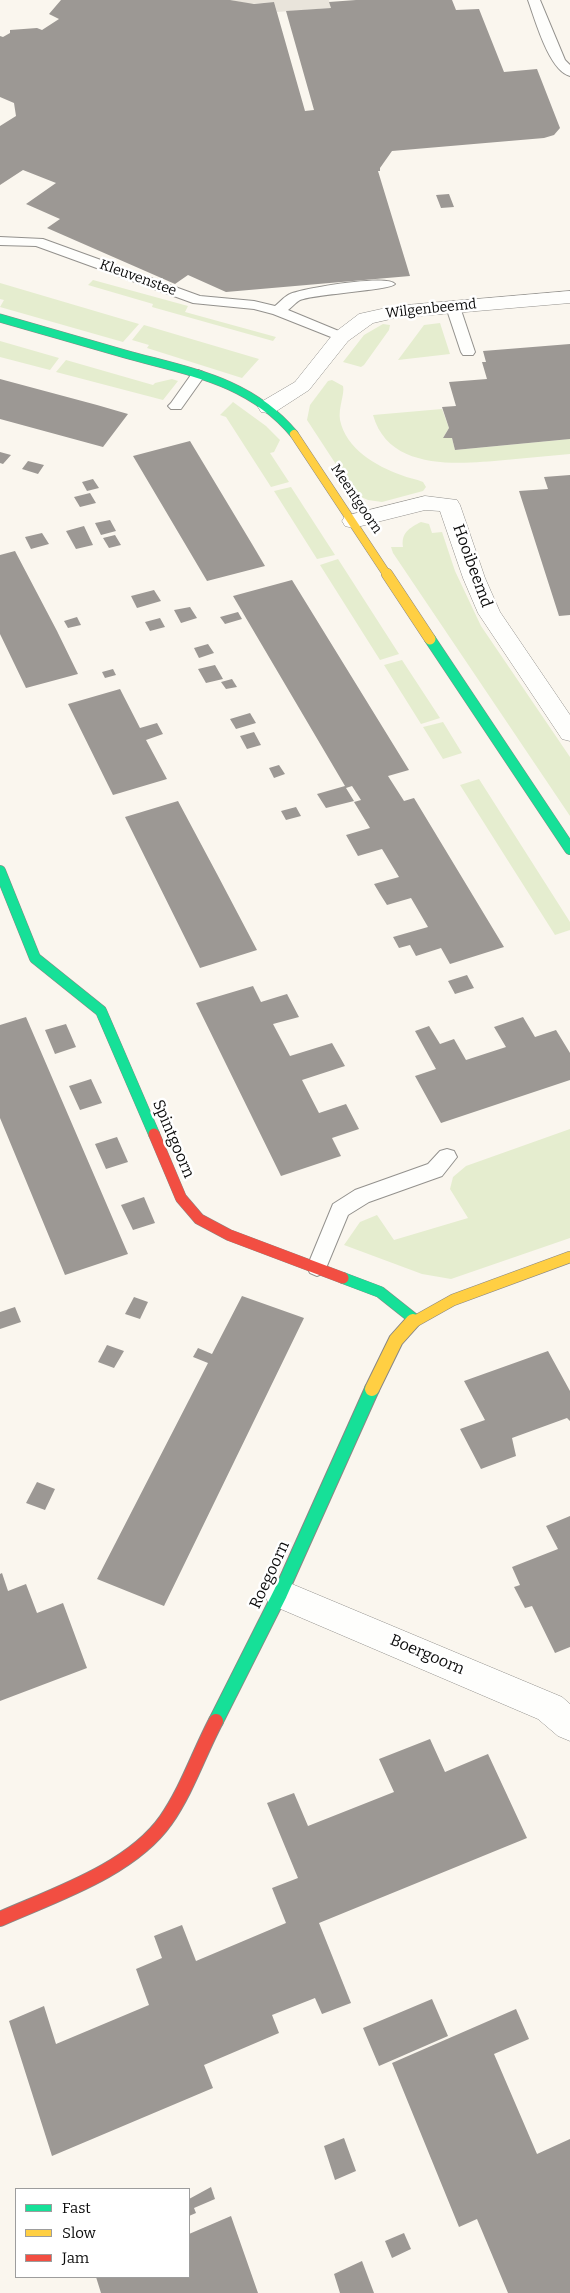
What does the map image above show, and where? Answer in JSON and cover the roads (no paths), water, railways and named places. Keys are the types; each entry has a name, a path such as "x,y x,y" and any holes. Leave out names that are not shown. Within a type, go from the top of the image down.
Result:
{"street":[{"name":"Wilgenbeemd","path":"268,407 302,386 341,337 357,323 377,315 570,297"},
{"name":"Meentgoorn","path":"0,318 198,375 238,390 268,407 285,421 570,849"},
{"name":"Hooibeemd","path":"353,521 425,503 449,505 488,613 570,733"},
{"name":"Spintgoorn","path":"0,871 35,958 101,1011 181,1198 199,1219 229,1235 380,1292 414,1319"},
{"name":"Roegoorn","path":"0,1919 113,1867 138,1849 165,1821 280,1594 391,1348 400,1333 414,1319 438,1306 570,1257"},
{"name":"Boergoorn","path":"280,1594 550,1708 570,1725"}],"lane":[{"path":"534,0 559,62 570,72"},
{"name":"Kleuvenstee","path":"0,241 38,242 198,300 254,306 278,311 341,337"},
{"path":"278,311 294,297 301,295 344,288 388,284"},
{"path":"453,307 468,352"},
{"path":"176,406 198,375"},
{"path":"317,1268 340,1210 362,1196 435,1170 447,1157"}]}
